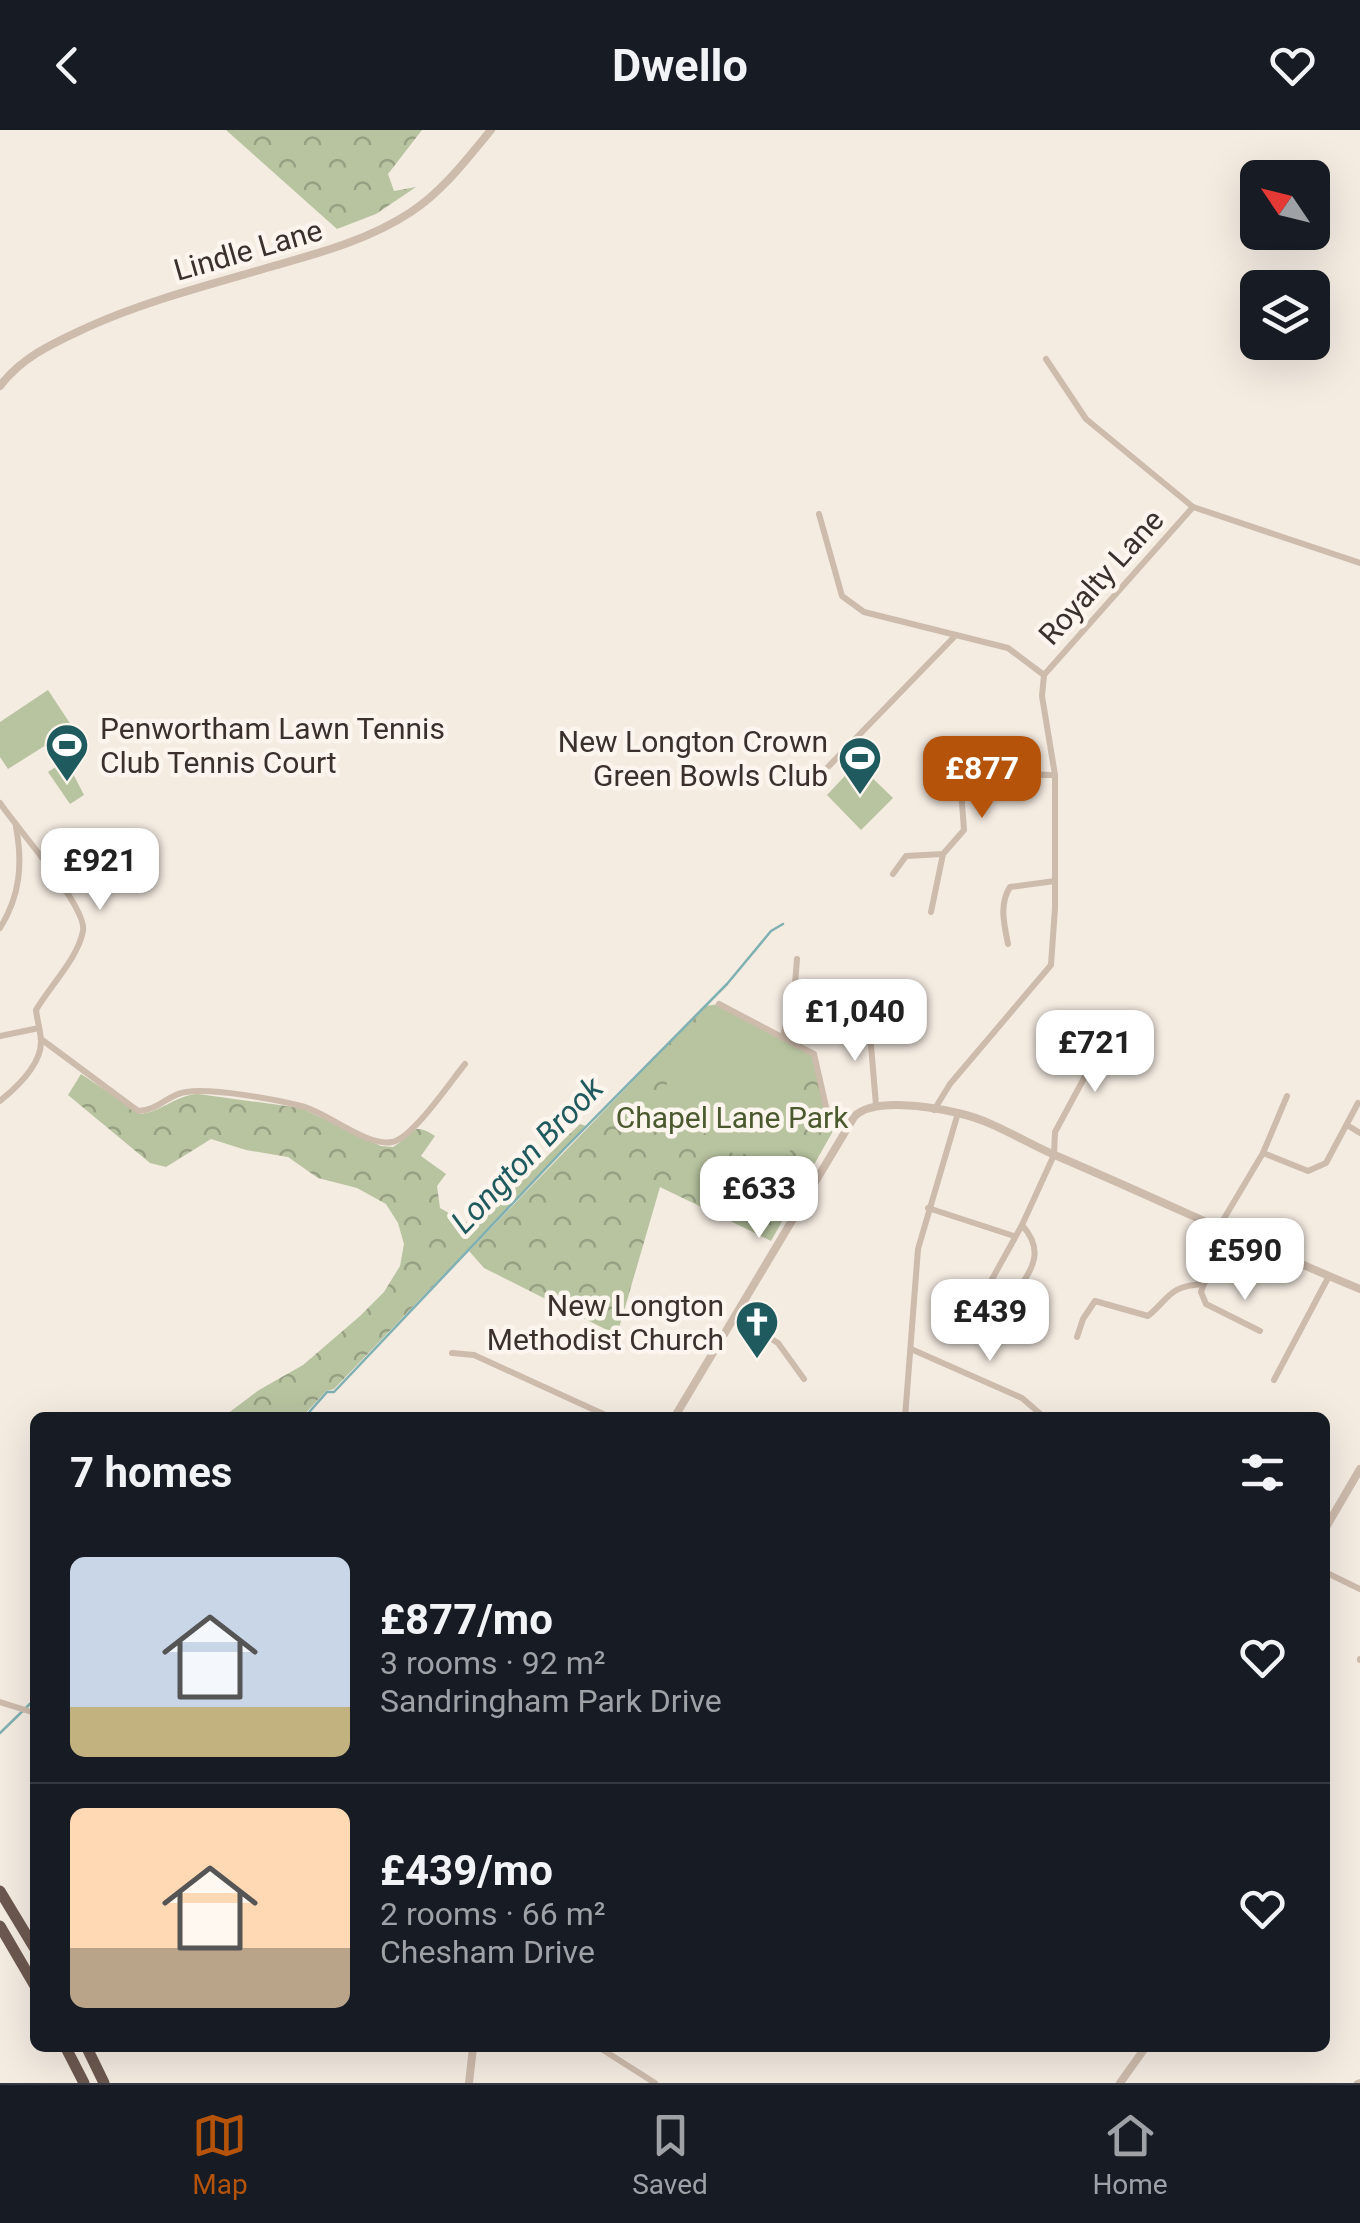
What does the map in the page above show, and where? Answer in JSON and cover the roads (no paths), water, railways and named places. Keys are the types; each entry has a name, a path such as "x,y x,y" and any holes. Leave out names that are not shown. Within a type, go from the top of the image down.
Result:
{"highway":[{"path":"0,1891 30,1941"},
{"path":"0,1926 30,1977"},
{"path":"68,2052 84,2083"},
{"path":"88,2052 104,2083"}],"street":[{"name":"Lindle Lane","path":"0,386 13,370 44,347 132,307 336,248 374,232 412,212 445,184 491,130"},
{"path":"1046,359 1086,419 1193,507"},
{"name":"Royalty Lane","path":"934,1110 950,1084 1051,965 1055,775 1042,696 1044,675 1193,507 1360,563"},
{"path":"818,514 842,596 864,612 1008,648 1044,675"},
{"path":"828,767 956,635"},
{"path":"931,912 943,854 964,830 961,790 981,769 1026,776 1055,775"},
{"path":"0,803 81,912 84,928 80,942 36,1010 42,1045 34,1062 18,1086 0,1101"},
{"path":"0,928 14,905 21,857 15,825"},
{"path":"893,874 906,856 943,854"},
{"path":"1008,944 1003,919 1004,896 1010,886 1055,881"},
{"path":"783,1037 796,984 797,959"},
{"path":"876,1104 870,1033 876,1012 874,997 881,989 895,988"},
{"path":"719,1004 814,1054 827,1111 847,1128"},
{"path":"0,1036 38,1028"},
{"path":"40,1039 138,1112 150,1111 187,1092 221,1094 303,1106 368,1138 388,1143 400,1140 464,1064"},
{"path":"1022,1225 1032,1236 1036,1262 1014,1298 999,1302 986,1290 1022,1225 1054,1155 1054,1132 1089,1069 1111,1045 1124,1039 1146,1044"},
{"path":"1219,1228 1263,1153 1287,1096"},
{"path":"678,1412 847,1128 860,1111 876,1104 958,1113 1003,1128 1054,1155 1360,1289"},
{"path":"1263,1153 1308,1171 1326,1163 1358,1104"},
{"path":"906,1412 918,1249 958,1113"},
{"path":"1346,1125 1360,1132"},
{"path":"928,1208 1014,1236"},
{"path":"1235,1234 1201,1292 1206,1304 1260,1331"},
{"path":"1274,1380 1329,1276"},
{"path":"1077,1337 1095,1301 1148,1316 1172,1292 1204,1284"},
{"path":"735,1316 778,1343 804,1380"},
{"path":"911,1350 1022,1398 1038,1412"},
{"path":"452,1352 474,1355 599,1412"},
{"path":"1330,1521 1360,1469"},
{"path":"1330,1574 1360,1589"},
{"path":"0,1702 30,1712"},
{"path":"469,2083 473,2052"},
{"path":"606,2052 654,2083"},
{"path":"1120,2083 1141,2052"}],"waterway":[{"name":"Longton Brook","path":"309,1412 327,1392 334,1392 727,984 771,931 783,924"},
{"name":"Longton Brook","path":"0,1733 30,1704"}],"place":[{"name":"Penwortham Lawn Tennis Club Tennis Court","path":"67,783"},
{"name":"New Longton Crown Green Bowls Club","path":"860,796"},
{"name":"New Longton Methodist Church","path":"757,1360"}],"park label":[{"name":"Chapel Lane Park","path":"732,1117"}]}
